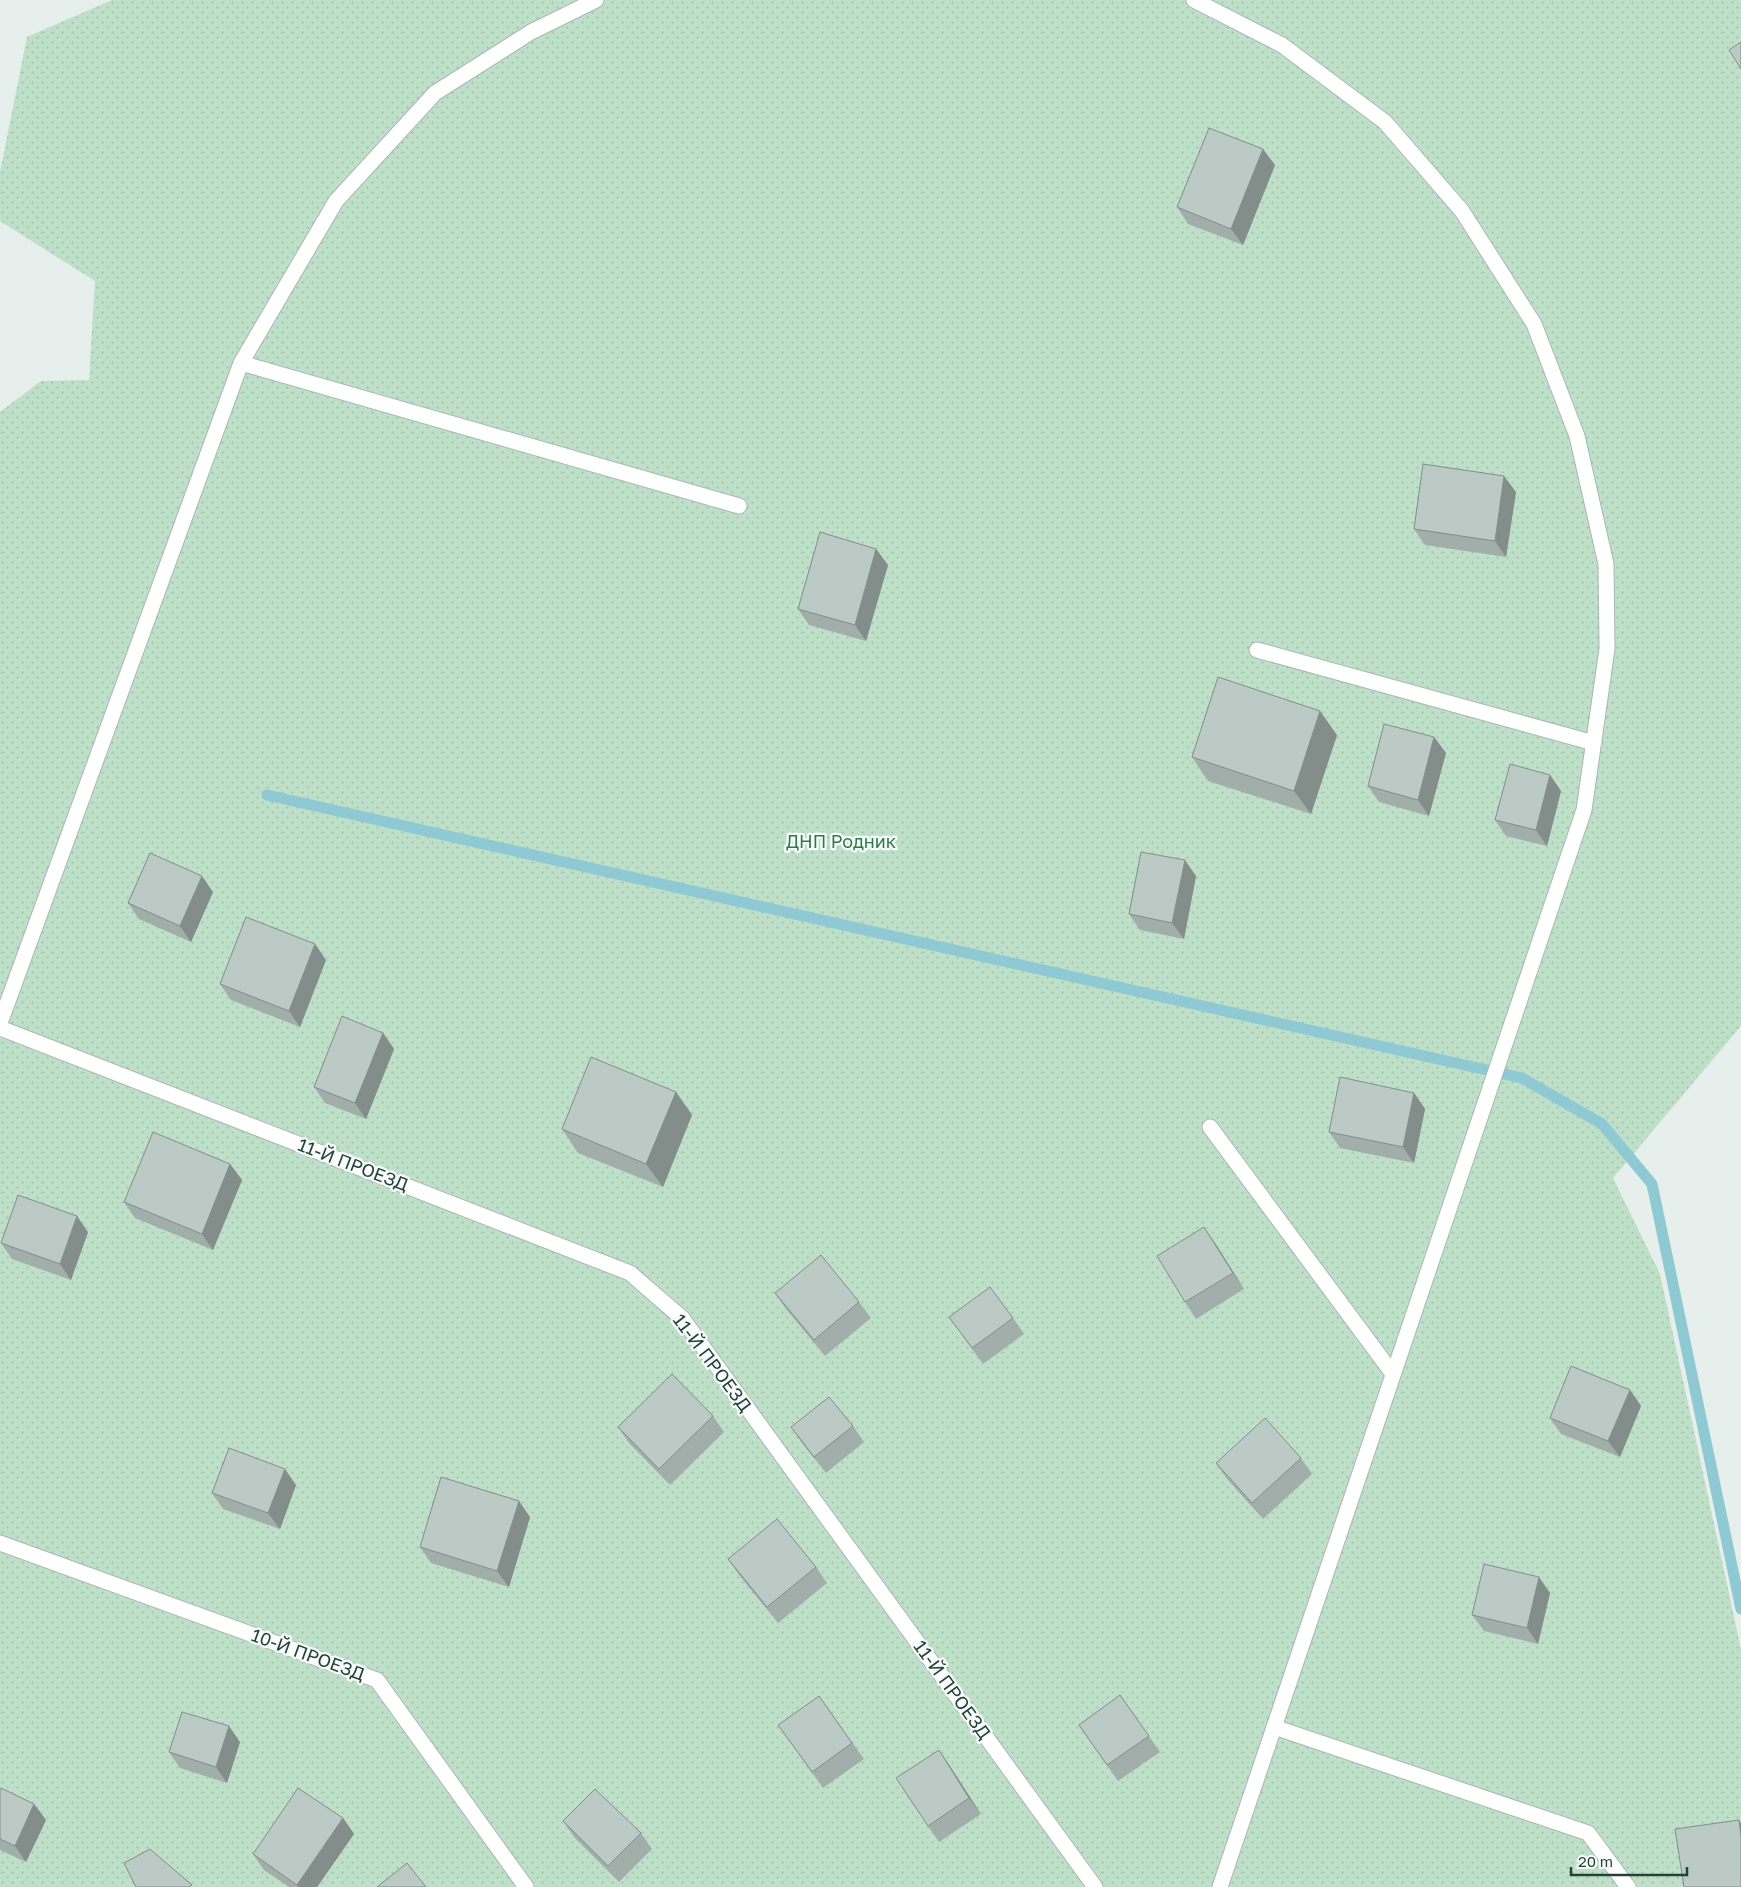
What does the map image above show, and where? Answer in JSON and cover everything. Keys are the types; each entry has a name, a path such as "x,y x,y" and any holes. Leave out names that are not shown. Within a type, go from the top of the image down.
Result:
{"street":[{"path":"0,1023 241,362 336,201 435,93 531,32 596,0"},
{"path":"1194,0 1282,45 1385,122 1462,211 1534,324 1576,436 1606,564 1607,649 1584,810 1220,1887"},
{"path":"241,362 739,506"},
{"path":"1257,650 1594,744"},
{"name":"11-Й ПРОЕЗД","path":"0,1028 630,1273 682,1318 1095,1887"},
{"path":"1210,1126 1393,1374"},
{"name":"10-Й ПРОЕЗД","path":"0,1543 377,1680 526,1887"},
{"path":"1274,1727 1588,1833 1628,1887"}],"green space":[{"name":"ДНП Родник","path":"112,0 1741,0 1741,1026 1613,1178 1660,1274 1741,1649 1741,1887 0,1887 0,412 41,381 89,380 95,281 0,221 0,172 27,37"}],"building":[{"path":"1741,42 1741,69 1729,50"},
{"path":"1209,128 1263,149 1231,229 1177,207"},
{"path":"1423,464 1504,476 1495,541 1414,529"},
{"path":"820,532 876,549 855,625 798,609"},
{"path":"1218,677 1320,711 1294,791 1192,757"},
{"path":"1384,724 1434,737 1418,800 1368,786"},
{"path":"1510,764 1550,775 1536,830 1495,820"},
{"path":"1141,852 1185,860 1172,923 1129,914"},
{"path":"150,853 202,876 180,926 128,903"},
{"path":"246,917 315,944 289,1011 220,984"},
{"path":"342,1016 383,1033 355,1103 314,1087"},
{"path":"591,1057 676,1092 646,1164 562,1129"},
{"path":"1340,1077 1414,1093 1403,1147 1329,1132"},
{"path":"153,1132 230,1164 202,1234 124,1202"},
{"path":"18,1195 77,1216 60,1264 1,1243"},
{"path":"1204,1227 1233,1273 1185,1302 1157,1256"},
{"path":"821,1255 859,1302 814,1340 775,1293"},
{"path":"990,1287 1013,1318 972,1348 949,1317"},
{"path":"1571,1366 1630,1390 1608,1441 1550,1418"},
{"path":"672,1374 713,1416 659,1469 618,1427"},
{"path":"829,1397 853,1426 814,1457 791,1427"},
{"path":"1265,1418 1301,1458 1252,1503 1216,1463"},
{"path":"229,1448 285,1469 268,1513 212,1493"},
{"path":"441,1477 519,1501 497,1571 420,1547"},
{"path":"777,1519 816,1567 767,1607 728,1559"},
{"path":"1484,1564 1539,1577 1527,1628 1472,1615"},
{"path":"1120,1695 1149,1736 1107,1765 1079,1725"},
{"path":"819,1696 852,1743 812,1772 778,1725"},
{"path":"182,1712 229,1726 216,1767 169,1752"},
{"path":"939,1750 969,1798 928,1826 896,1778"},
{"path":"1,1788 34,1804 15,1846 0,1839"},
{"path":"298,1788 343,1818 297,1885 253,1854"},
{"path":"595,1789 641,1833 608,1866 563,1821"},
{"path":"1739,1820 1741,1836 1741,1887 1684,1887 1675,1829"},
{"path":"150,1849 192,1885 189,1887 136,1887 124,1863"},
{"path":"407,1863 426,1887 377,1887"}],"waterway":[{"path":"267,795 1522,1078 1602,1124 1652,1184 1741,1609"}]}
